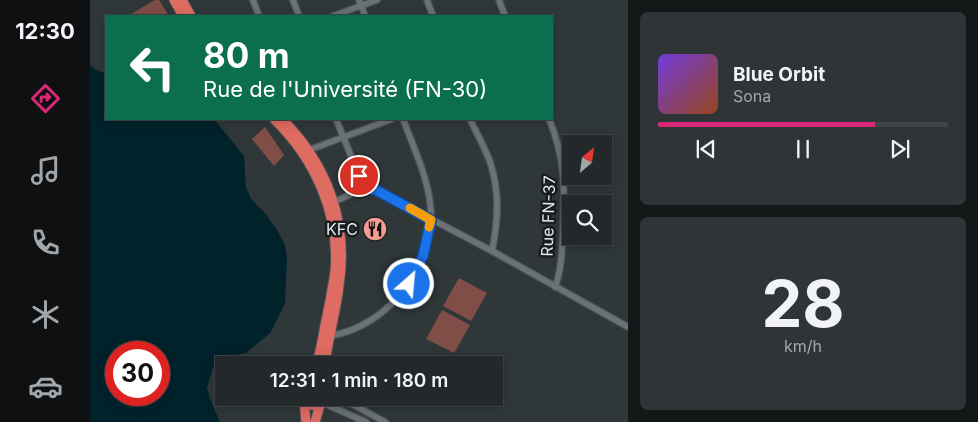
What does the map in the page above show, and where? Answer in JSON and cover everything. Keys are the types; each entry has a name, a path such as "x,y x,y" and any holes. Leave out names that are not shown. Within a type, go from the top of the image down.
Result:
{"highway":[{"path":"174,0 182,15"},
{"path":"182,0 190,15"},
{"path":"275,120 307,159 325,198 333,227 335,270 318,356"},
{"path":"283,120 309,150 334,202 341,244 341,269 327,356"},
{"path":"304,406 306,422"},
{"path":"315,422 321,406"}],"street":[{"path":"253,0 259,15"},
{"path":"293,0 298,15"},
{"path":"335,15 360,3 377,0"},
{"path":"426,0 433,15"},
{"path":"499,0 504,15"},
{"path":"360,3 365,15"},
{"path":"336,120 364,188"},
{"path":"309,150 389,120"},
{"path":"330,336 355,329 385,310 404,291 423,256 431,220 430,203 424,173 403,120"},
{"path":"470,120 491,164 495,182 498,215 492,250"},
{"name":"Rue FN-37","path":"549,120 558,146 565,185 562,252 555,286"},
{"path":"334,202 364,188 376,190 492,250 628,327"},
{"path":"332,406 366,422"},
{"path":"356,406 385,422"}],"shaded area":[{"path":"155,0 159,0 168,15 132,15"},
{"path":"265,127 284,155 274,166 252,139"},
{"path":"459,278 487,293 471,321 443,306"},
{"path":"442,310 470,325 454,353 426,339"}],"water":[{"path":"90,64 96,70 105,73 105,120 215,120 244,156 246,187 251,199 265,213 285,245 287,258 285,304 270,333 246,353 215,356 215,365 207,388 220,422 90,422"}],"slow traffic":[{"path":"410,208 431,220 429,227"}],"place":[{"name":"KFC","path":"375,229"}],"route":[{"path":"359,176 364,188 376,190 431,220 423,256 409,284"}]}
